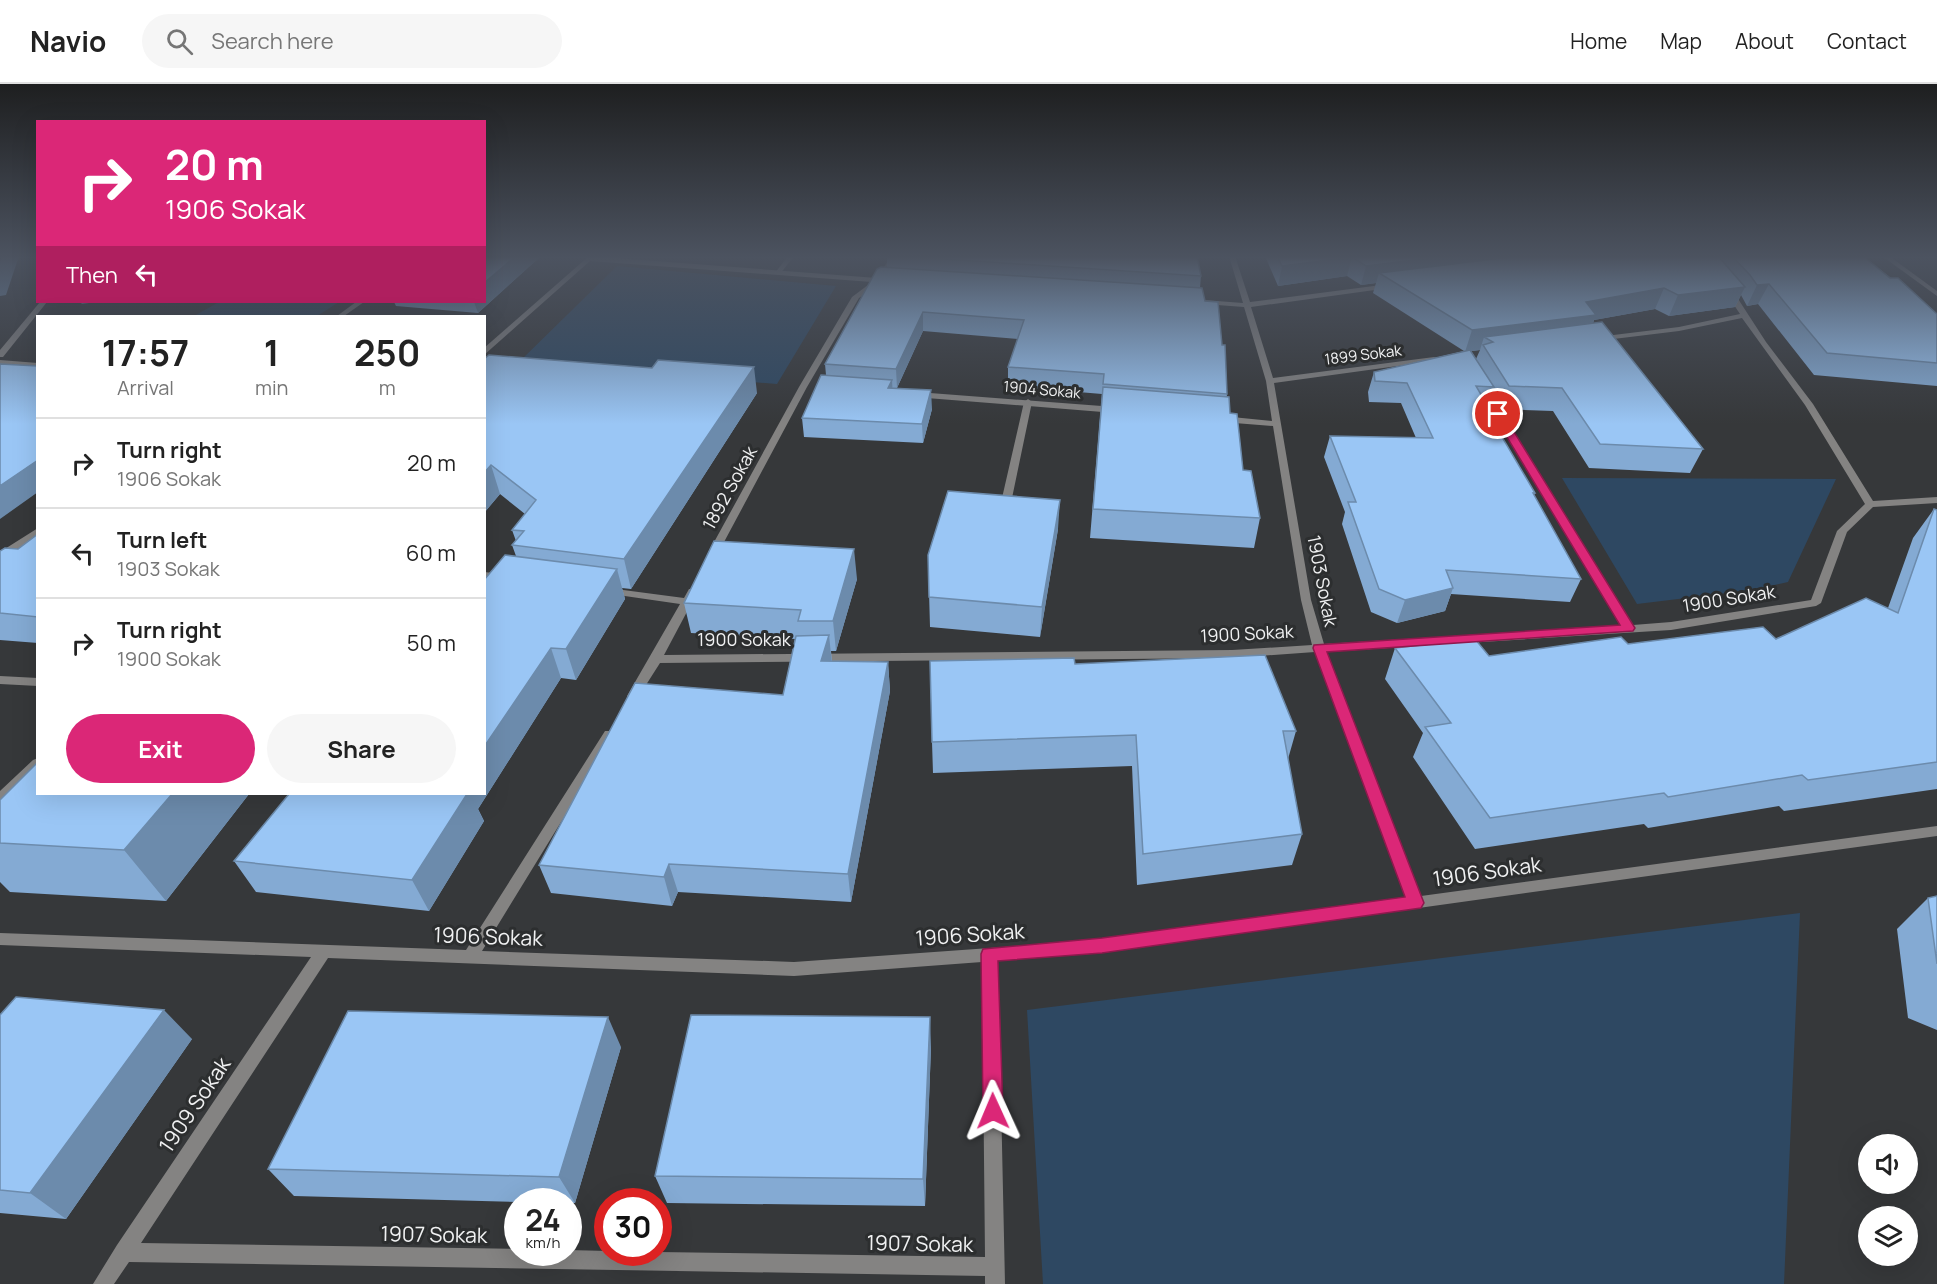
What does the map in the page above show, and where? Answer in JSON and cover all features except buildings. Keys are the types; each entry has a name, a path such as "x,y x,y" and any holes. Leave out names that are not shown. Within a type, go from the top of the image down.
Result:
{"street":[{"path":"0,355 35,312"},
{"path":"486,351 529,312"},
{"name":"1892 Sokak","path":"625,709 656,659 809,388 848,312"},
{"name":"1903 Sokak","path":"1248,312 1270,381 1306,600 1319,648 1416,903"},
{"path":"1743,312 1809,404 1870,504 1937,500"},
{"path":"1588,340 1679,328 1744,315"},
{"name":"1899 Sokak","path":"1270,381 1440,359"},
{"path":"0,362 36,365"},
{"path":"1475,376 1629,628"},
{"name":"1904 Sokak","path":"909,394 1124,411"},
{"path":"1007,498 1028,402"},
{"path":"1207,418 1278,424"},
{"name":"1900 Sokak","path":"656,659 1232,654 1671,626 1816,603 1842,531 1870,504"},
{"path":"0,557 36,532"},
{"path":"486,575 518,579"},
{"path":"597,590 687,602"},
{"path":"0,680 36,682"},
{"path":"470,957 613,729"},
{"path":"0,799 36,765"},
{"name":"1906 Sokak","path":"0,939 794,969 1102,946 1937,831"},
{"name":"1909 Sokak","path":"103,1284 324,951"},
{"path":"990,954 996,1276"},
{"name":"1907 Sokak","path":"124,1252 996,1276"}],"shaded area":[{"path":"201,312 323,312 319,315 196,315"},
{"path":"570,312 820,312 777,384 518,363"},
{"path":"1562,478 1836,479 1788,582 1752,590 1637,604"},
{"path":"1800,913 1784,1284 1043,1284 1027,1010"}],"route":[{"path":"993,1111 990,954 1102,946 1416,903 1319,648 1629,628 1498,414"}]}
